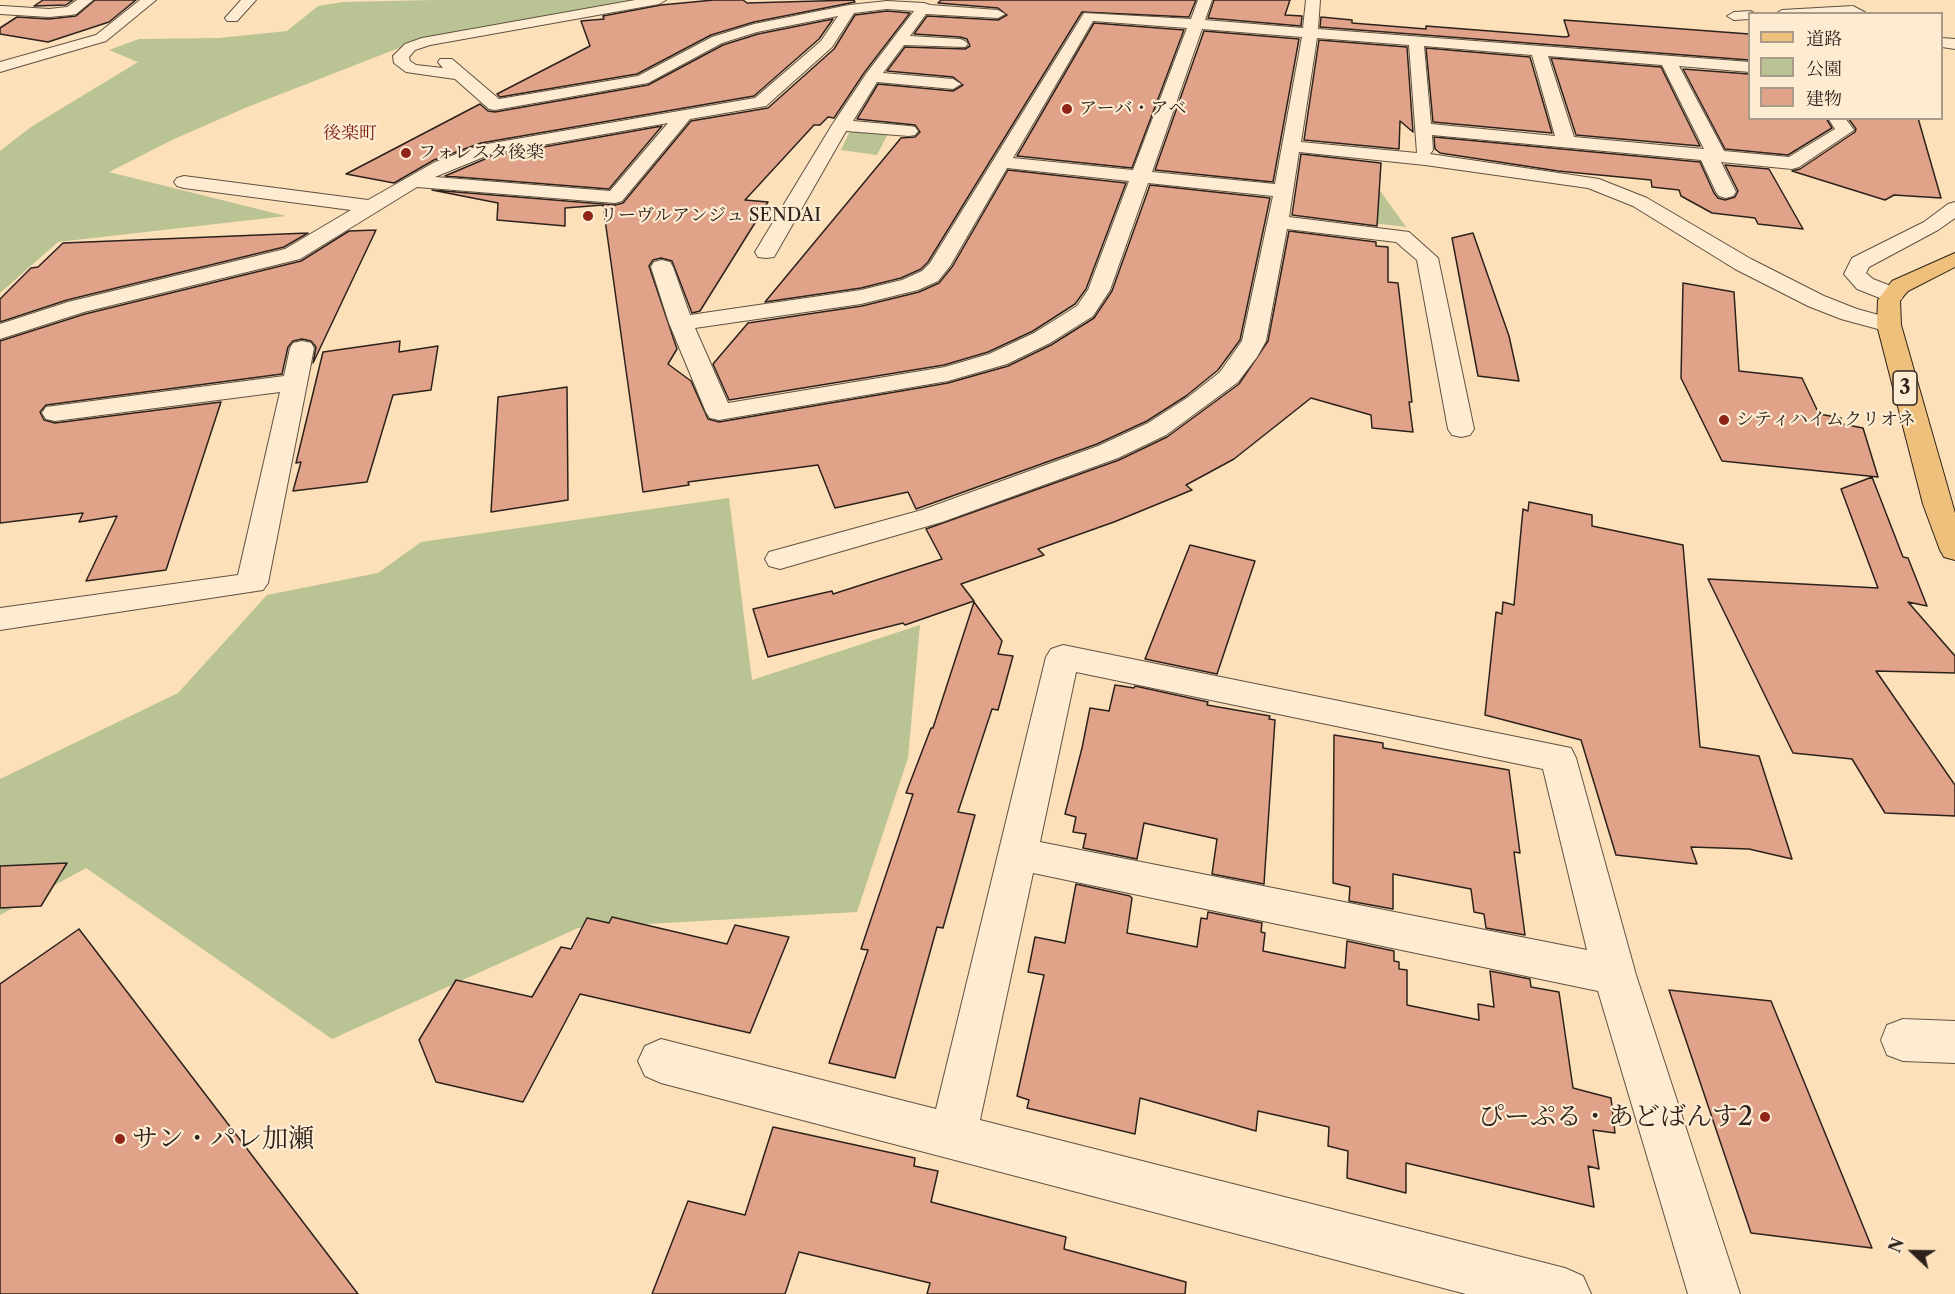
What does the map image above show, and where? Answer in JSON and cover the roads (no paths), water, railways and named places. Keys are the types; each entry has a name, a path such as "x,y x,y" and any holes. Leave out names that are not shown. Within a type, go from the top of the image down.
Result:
{"main road":[{"path":"1893,295 1900,286 1955,259"},
{"name":"3","path":"1893,295 1889,300 1889,325 1936,504 1955,550"}],"street":[{"path":"1,11 26,0"},
{"path":"1,11 49,13 71,11 86,0"},
{"path":"0,67 101,38 149,0"},
{"path":"232,18 249,0"},
{"path":"658,0 427,41 410,47 401,56 402,63 412,69 452,68 495,105 642,80 717,40 754,28 887,3 924,7 922,9"},
{"path":"662,267 681,323 718,412 948,374 998,359 1042,338 1085,311 1099,290 1205,0"},
{"path":"780,559 932,516 1108,452 1157,429 1196,404 1229,377 1254,341 1278,222 1310,33 1313,0"},
{"path":"681,323 861,297 910,285 930,276 939,266 1094,8 1196,24 1748,67"},
{"path":"0,332 76,307 292,254 413,181 442,166 488,149 760,102 827,44 849,9"},
{"path":"922,9 998,14"},
{"path":"766,252 841,125 872,77 922,9"},
{"path":"1817,12 1852,10 1856,12"},
{"path":"1734,16 1748,15"},
{"path":"899,40 960,44"},
{"path":"1416,41 1425,159"},
{"path":"1539,51 1566,142"},
{"path":"1668,61 1712,155 1726,192"},
{"path":"872,77 953,84"},
{"path":"413,181 615,197 684,115"},
{"path":"1423,129 1792,163 1845,130 1838,120"},
{"path":"841,125 909,131"},
{"path":"1290,146 1425,159 1592,183 1640,202 1743,264 1816,301 1849,314 1889,325"},
{"path":"1001,162 1283,191"},
{"path":"184,182 370,206"},
{"path":"1893,295 1865,284 1855,274 1860,263 1931,226 1955,208"},
{"path":"1278,222 1402,236 1427,258 1461,429"},
{"path":"0,619 252,583 302,348"},
{"path":"55,412 295,382"},
{"path":"953,1135 1064,657 1558,758 1615,975 1714,1294"},
{"path":"1019,854 1615,975"},
{"path":"1904,1040 1955,1042"},
{"path":"661,1061 1565,1294"}],"place":[{"name":"アーバ・アベ","path":"1067,109"},
{"name":"フォレスタ後楽","path":"406,153"},
{"name":"リーヴルアンジュ SENDAI","path":"588,216"},
{"name":"シティハイムクリオネ","path":"1724,420"},
{"name":"ぴーぷる・あどばんす2","path":"1765,1117"},
{"name":"サン・パレ加瀬","path":"120,1139"}],"district":[{"name":"後楽町","path":"350,134"}]}
